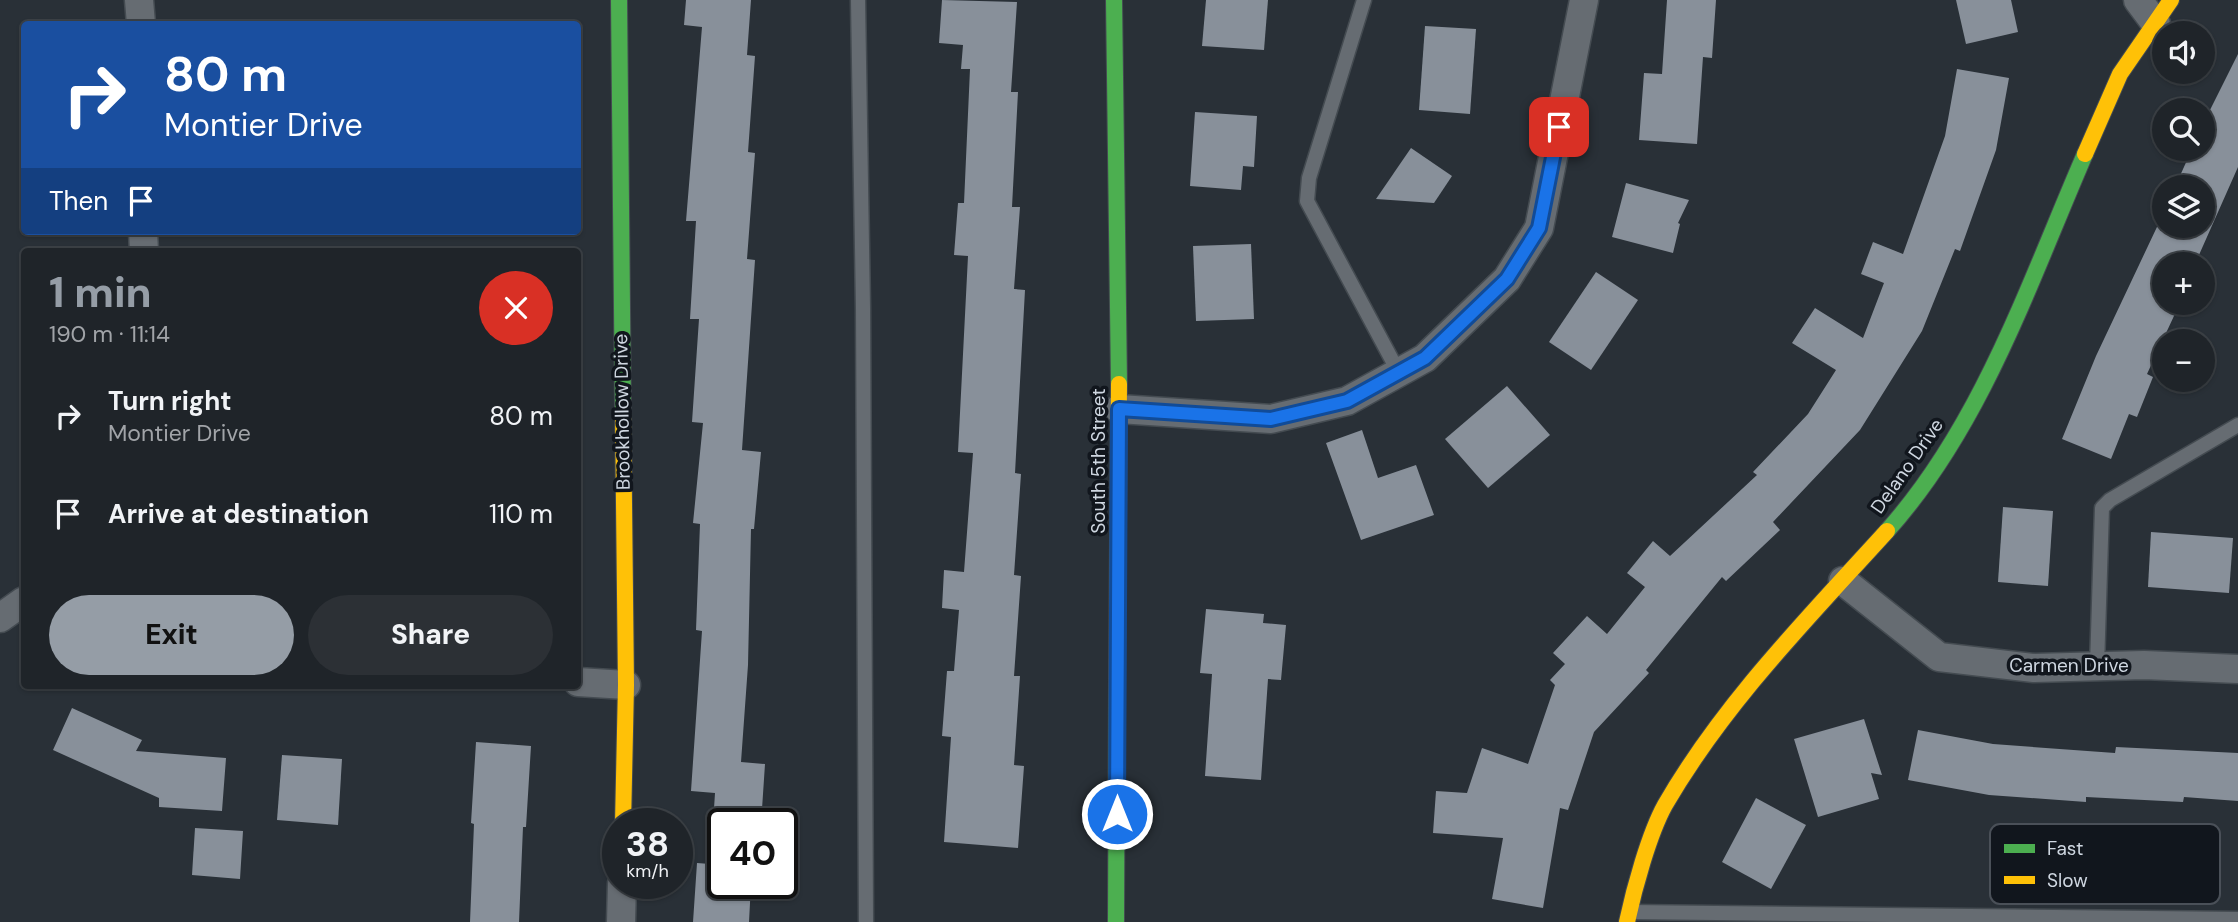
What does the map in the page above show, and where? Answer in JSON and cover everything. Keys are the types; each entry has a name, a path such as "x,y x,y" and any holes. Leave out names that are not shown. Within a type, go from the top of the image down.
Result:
{"street":[{"path":"139,0 141,21"},
{"name":"Brookhollow Drive","path":"618,0 626,685 623,808"},
{"name":"South 5th Street","path":"1114,0 1119,409 1116,922"},
{"path":"1119,409 1271,419 1347,401 1425,358 1507,279 1539,228 1584,0"},
{"path":"2138,0 2154,21"},
{"name":"Delano Drive","path":"2158,21 2171,0"},
{"name":"Delano Drive","path":"1628,917 1664,807 1741,693 1903,513 1975,406 2120,74 2152,30"},
{"name":"Carmen Drive","path":"1843,581 1939,657 2034,668 2098,666 2238,669"},
{"path":"0,618 21,603"},
{"path":"581,682 626,685"},
{"path":"621,922 622,899"}],"lane":[{"path":"858,0 863,322 866,922"},
{"path":"1364,0 1309,178 1307,201 1399,373"},
{"path":"2098,666 2102,508 2110,500 2238,425"},
{"path":"1628,917 2238,919"}],"building":[{"path":"686,0 751,0 747,55 755,56 748,152 755,153 747,259 755,260 742,450 761,452 754,529 751,529 748,665 741,762 765,764 762,808 714,808 715,793 691,791 702,631 696,630 700,524 693,523 703,423 692,422 699,319 690,319 696,221 686,221 702,27 684,25"},
{"path":"942,0 1017,2 1011,92 1018,92 1012,207 1020,207 1014,289 1025,290 1015,473 1021,474 1014,575 1021,576 1014,676 1020,676 1014,765 1024,766 1018,848 944,842 951,737 942,736 947,671 954,671 959,610 942,608 944,570 964,572 973,453 958,452 968,256 954,255 958,203 964,203 970,69 961,69 963,45 939,43"},
{"path":"1206,0 1268,0 1264,50 1202,46"},
{"path":"1667,0 1716,0 1712,58 1703,57 1697,144 1639,140 1644,73 1662,74"},
{"path":"1956,0 2011,0 2018,32 1966,44"},
{"path":"1425,26 1476,29 1470,114 1419,110"},
{"path":"2238,54 2238,167 2215,219 2215,175 2180,175 2187,161 2215,161 2215,100"},
{"path":"1957,69 2009,78 1996,150 1960,251 1955,249 1922,331 1860,430 1773,522 1780,530 1726,581 1722,577 1646,670 1649,673 1594,732 1568,810 1560,808 1543,908 1492,899 1503,838 1433,833 1436,791 1467,793 1482,748 1528,764 1555,685 1550,680 1565,664 1553,653 1587,616 1607,634 1645,587 1627,573 1653,541 1670,556 1757,475 1753,472 1808,414 1836,370 1792,343 1815,308 1863,338 1884,283 1861,274 1873,242 1903,254 1945,136"},
{"path":"1195,112 1257,116 1254,167 1243,166 1241,190 1190,186"},
{"path":"1411,148 1452,176 1434,203 1376,199"},
{"path":"1626,183 1689,200 1678,223 1680,224 1673,253 1612,237"},
{"path":"2152,238 2207,238 2200,252 2152,252 2152,315 2174,315 2168,329 2152,329 2152,363 2147,374 2152,380 2137,417 2129,414 2111,459 2062,439 2096,356"},
{"path":"1251,244 1254,319 1196,321 1193,246"},
{"path":"1596,272 1638,300 1591,370 1549,342"},
{"path":"1507,386 1550,435 1488,488 1445,439"},
{"path":"1362,430 1378,478 1416,465 1434,515 1361,540 1326,443"},
{"path":"2003,507 2053,511 2048,586 1998,582"},
{"path":"2151,532 2233,538 2229,593 2148,587"},
{"path":"1206,609 1264,614 1263,623 1286,625 1281,680 1268,679 1261,780 1205,776 1212,674 1200,673"},
{"path":"72,708 142,740 136,751 226,758 222,811 159,807 159,798 53,750"},
{"path":"1864,719 1882,775 1871,773 1879,799 1818,817 1794,739"},
{"path":"1918,730 1993,744 2115,753 2116,747 2238,753 2238,801 2184,797 2183,802 2086,797 2086,802 1989,795 1908,780"},
{"path":"476,742 531,746 526,827 523,827 519,922 470,922 474,824 471,823"},
{"path":"282,755 342,759 338,825 277,820"},
{"path":"1756,798 1806,825 1771,889 1722,862"},
{"path":"195,828 243,831 240,879 192,875"},
{"path":"697,863 707,864 707,899 750,899 749,922 693,922"}],"traffic: fast":[{"path":"619,0 623,411"},
{"path":"1114,0 1119,384"},
{"path":"1887,531 1920,490 1977,399 2023,302 2085,154"},
{"path":"1116,922 1117,680"}],"traffic: slow":[{"path":"2085,154 2120,74 2171,0"},
{"path":"1117,680 1119,384"},
{"path":"623,411 626,685 623,808"},
{"path":"1627,922 1653,831 1665,805 1688,768 1740,696 1887,531"}],"route":[{"path":"1117,814 1119,409 1271,419 1347,401 1425,358 1507,279 1539,228 1559,127"}]}
